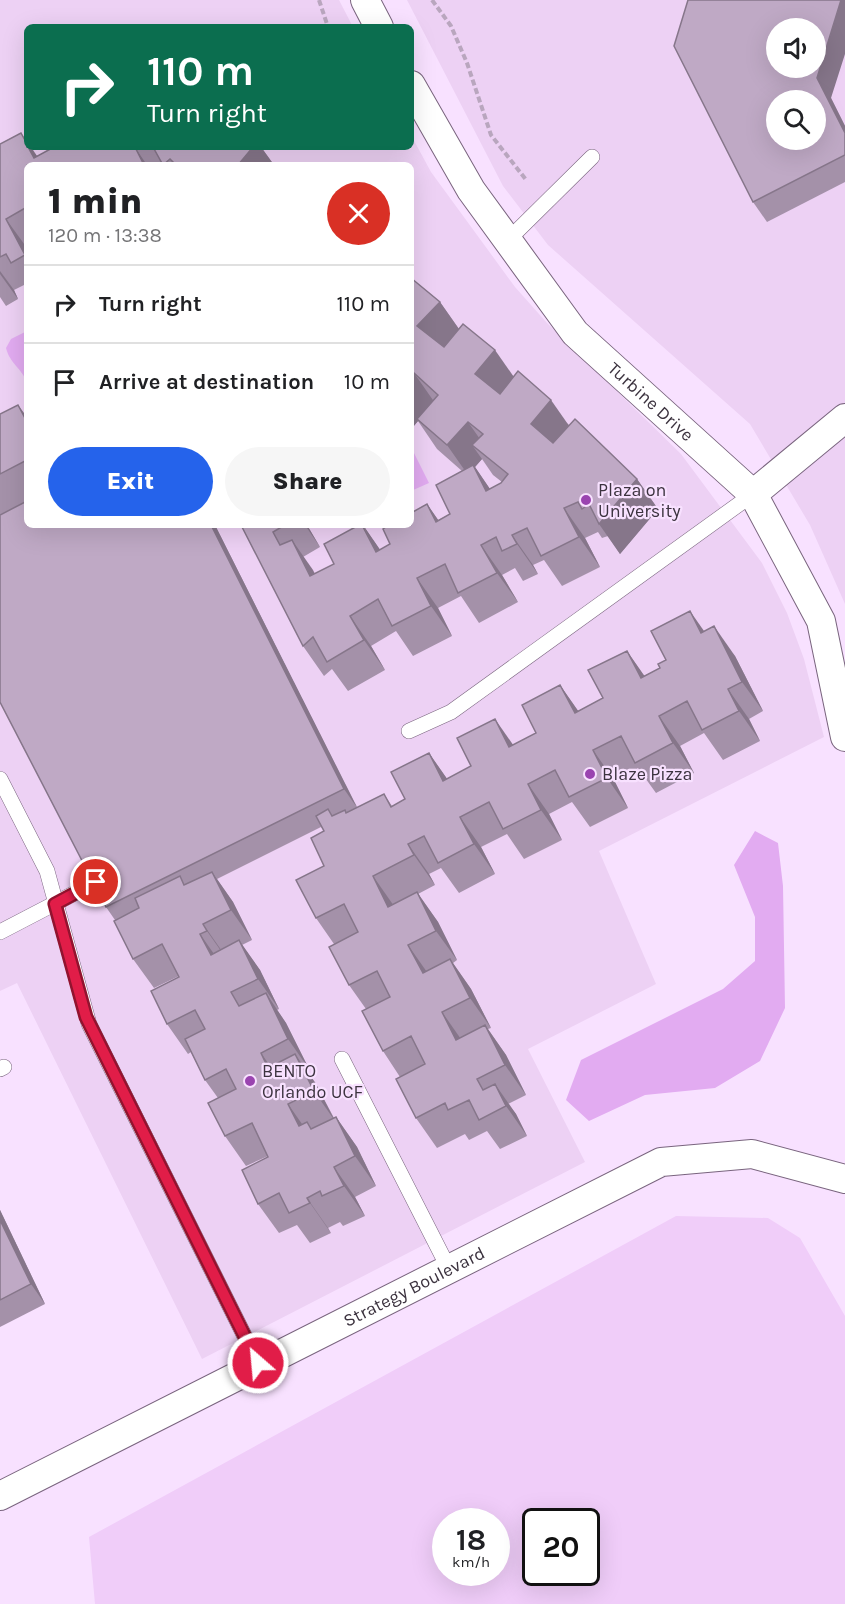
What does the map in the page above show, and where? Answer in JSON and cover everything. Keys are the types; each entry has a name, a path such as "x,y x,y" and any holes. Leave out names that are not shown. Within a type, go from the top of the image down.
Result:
{"street":[{"path":"365,0 377,24"},
{"name":"Turbine Drive","path":"414,90 471,190 575,333 753,494 821,621 845,737"},
{"path":"753,494 845,418"},
{"name":"Strategy Boulevard","path":"0,1496 258,1363 661,1162 752,1154 845,1179"}],"lane":[{"path":"507,241 592,157"},
{"path":"409,731 451,712 753,494"},
{"path":"0,779 47,871 86,1017 258,1363"},
{"path":"0,932 96,882"},
{"path":"342,1059 448,1267"}],"path":[{"path":"319,0 327,24"},
{"path":"432,0 451,26 468,63 491,135 527,181"}],"shaded area":[{"path":"0,0 339,0 351,24 24,24 24,150 414,150 414,141 431,172 515,287 547,323 681,454 762,563 787,613 804,659 824,737 599,851 656,984 528,1049 585,1162 202,1359 17,983 0,991"},
{"path":"407,0 845,0 845,604 810,525 750,424 548,245 503,186"},
{"path":"24,332 24,377 10,358 6,348 11,339"},
{"path":"414,453 429,483 414,490"},
{"path":"755,831 778,843 783,886 785,1008 760,1061 715,1088 645,1095 589,1121 566,1100 581,1060 723,989 755,961 755,917 734,865"},
{"path":"676,1216 768,1218 800,1238 845,1316 845,1604 95,1604 89,1537"}],"building":[{"path":"688,0 841,0 826,49 826,18 766,18 766,78 817,78 823,90 766,90 766,150 826,150 826,96 845,133 845,155 753,202 674,46"},
{"path":"21,133 24,138 24,150 30,150 34,158 49,150 136,150 142,162 24,162 24,209 6,219 24,256 11,263 6,254 0,257 0,144"},
{"path":"155,150 250,150 240,162 173,162 170,159 161,162"},
{"name":"Plaza on University","path":"414,280 440,302 417,326 444,347 463,324 495,350 475,374 500,394 518,371 551,400 531,424 553,443 575,419 637,479 599,524 589,504 582,509 578,502 564,508 579,537 541,556 527,528 512,535 517,544 502,551 496,537 481,545 497,573 458,593 445,564 417,578 431,606 392,626 378,599 350,616 364,640 327,662 313,637 303,646 243,528 280,528 273,532 280,545 292,540 310,576 334,564 324,544 353,528 364,528 376,552 390,544 383,529 414,528 414,511 427,504 436,522 450,514 436,485 473,465 486,491 501,483 508,474 472,445 483,434 468,422 447,445 417,419 438,395 414,373"},
{"path":"18,405 24,416 24,462 0,474 0,414"},
{"path":"24,503 24,528 213,528 344,789 106,907 0,702 0,515"},
{"path":"690,611 701,633 714,626 742,682 728,689 739,711 702,730 687,701 659,716 673,743 635,763 621,736 593,750 607,778 569,797 555,770 528,784 541,810 503,829 489,802 460,817 474,844 438,863 424,836 408,844 414,855 373,876 388,907 417,892 436,931 408,945 423,973 450,959 470,998 442,1012 456,1040 485,1025 505,1065 477,1079 483,1090 495,1084 506,1106 479,1120 469,1100 448,1110 445,1103 416,1118 396,1079 425,1064 411,1036 383,1051 362,1011 390,997 377,971 349,985 329,947 358,932 344,904 316,918 296,880 324,866 311,838 324,831 316,816 328,809 332,816 345,810 346,813 384,794 391,807 405,799 391,772 429,753 443,781 471,766 457,738 495,719 509,747 536,733 522,705 560,685 575,713 603,698 588,670 627,651 641,678 660,668 658,664 666,660 651,631"},
{"path":"212,872 231,910 203,924 207,931 200,934 211,955 239,940 258,979 231,992 239,1006 266,993 288,1039 261,1053 268,1068 295,1054 314,1091 288,1104 299,1126 307,1122 311,1129 336,1117 355,1156 334,1167 344,1186 322,1196 320,1191 307,1198 310,1203 289,1213 279,1193 258,1204 242,1170 268,1157 252,1123 225,1136 208,1103 236,1089 226,1069 205,1080 185,1039 205,1029 195,1010 167,1024 151,991 179,977 162,944 133,959 114,921 139,908 135,898 180,876 184,885"},
{"path":"0,1220 31,1284 0,1300"}],"place":[{"name":"Plaza on University","path":"586,500"},
{"name":"Blaze Pizza","path":"590,774"},
{"name":"BENTO Orlando UCF","path":"250,1081"}],"route":[{"path":"96,882 55,904 86,1017 258,1363"}]}
